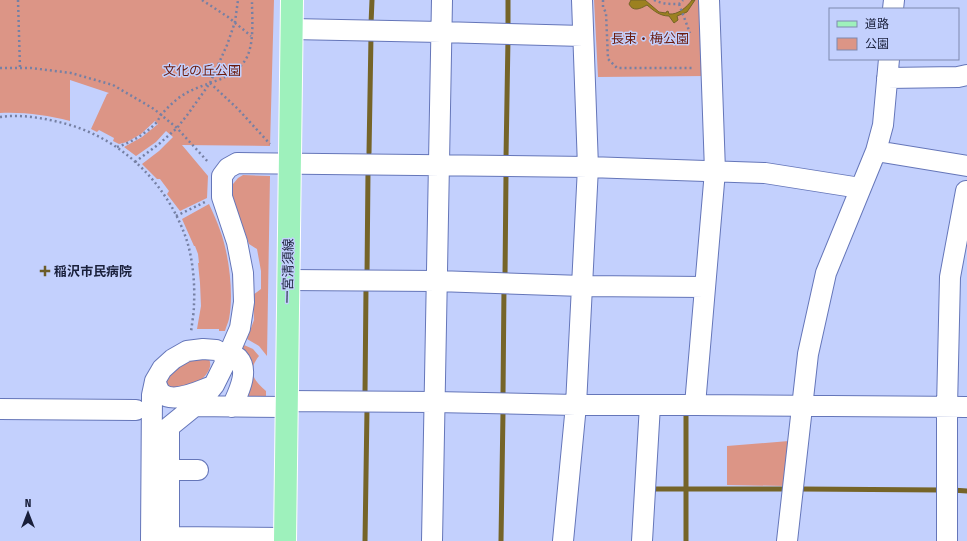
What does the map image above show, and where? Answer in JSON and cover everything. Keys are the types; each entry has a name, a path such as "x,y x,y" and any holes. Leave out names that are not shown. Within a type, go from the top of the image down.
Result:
{"main road":[{"name":"一宮清須線","path":"285,540 292,0"}],"street":[{"path":"432,541 442,0"},
{"path":"563,541 576,406 588,167 582,0"},
{"path":"695,405 715,171 709,0"},
{"path":"291,29 583,36"},
{"path":"787,541 808,354 826,273 876,151 883,125 888,68 958,77 967,75"},
{"path":"876,151 967,168 966,191 950,277 947,407 947,541"},
{"path":"151,541 169,427 201,401 214,385 240,328 244,302 243,273 237,242 222,197 222,176 228,168 237,163 588,167 765,173 860,188"},
{"path":"288,280 437,281 582,286 705,287"},
{"path":"232,407 242,384 243,365 238,358 229,354 216,350 202,349 187,351 173,359 162,369 155,381 152,395 144,410 163,465 169,537 285,540"},
{"path":"155,381 160,392 167,396 176,397 184,396 214,385"},
{"path":"194,406 232,407 287,404 434,402 576,406 695,405 967,408"},
{"path":"642,541 650,405"},
{"path":"0,409 144,410"},
{"path":"163,465 198,463"}],"path":[{"path":"18,0 20,68"},
{"path":"202,0 234,22 251,36"},
{"path":"135,162 177,128 210,83 227,45 234,22 238,0"},
{"path":"117,147 128,144 141,136 176,100 184,94 228,76 236,70 244,61 250,50 253,1 249,0"},
{"path":"603,0 603,7 606,13 608,59 617,68 711,68"},
{"path":"654,0 661,3 670,4 679,4 683,0"},
{"path":"679,4 683,16"},
{"path":"0,68 31,68 71,73 113,85 154,109 177,128 212,166 228,168"},
{"path":"210,83 238,109 271,146"},
{"path":"0,117 30,116 78,127 104,138 117,147 155,181 170,202 187,242 194,284 194,305 191,332"},
{"path":"176,216 210,200"}],"green space":[{"name":"文化の丘公園","path":"0,0 274,0 270,146 182,145 208,176 207,198 180,211 167,194 169,191 160,179 157,179 142,164 159,151 173,137 166,131 156,142 136,156 124,147 142,137 158,124 155,121 141,134 127,142 119,144 113,141 114,138 99,130 97,132 91,129 107,94 109,93 70,80 70,121 35,114 0,113"},
{"name":"長束・梅公園","path":"594,0 703,0 706,76 598,77"},
{"path":"243,175 270,176 267,356 259,346 247,339 254,320 253,295 261,289 261,271 257,249 249,244 234,202 232,191 233,184"},
{"path":"209,204 218,223 226,251 230,274 231,298 229,319 225,331 219,331 219,329 197,329 201,306 198,254 182,219"},
{"path":"244,345 253,349 259,356 253,366 253,375 266,391 266,398 244,398 241,351"},
{"path":"196,357 208,358 210,362 209,370 203,378 192,386 170,390 165,382 167,376 174,369"},
{"path":"789,441 786,486 727,485 727,446"}],"shaded area":[{"path":"631,0 645,0 659,12 666,13 668,11 669,14 672,14 679,12 692,0 695,0 687,12 677,16 678,20 674,23 669,16 660,14 647,5 639,9 631,7 629,4"}],"waterway":[{"path":"371,24 372,0"},
{"path":"508,0 508,27"},
{"path":"369,153 371,36"},
{"path":"506,158 508,38"},
{"path":"367,276 368,172"},
{"path":"505,277 506,175"},
{"path":"503,395 504,287"},
{"path":"365,393 366,288"},
{"path":"365,541 367,409"},
{"path":"501,541 503,412"},
{"path":"686,415 686,541"},
{"path":"655,489 784,489"},
{"path":"801,489 942,490"},
{"path":"952,490 967,491"}],"place":[{"name":"稲沢市民病院","path":"45,271"}]}
